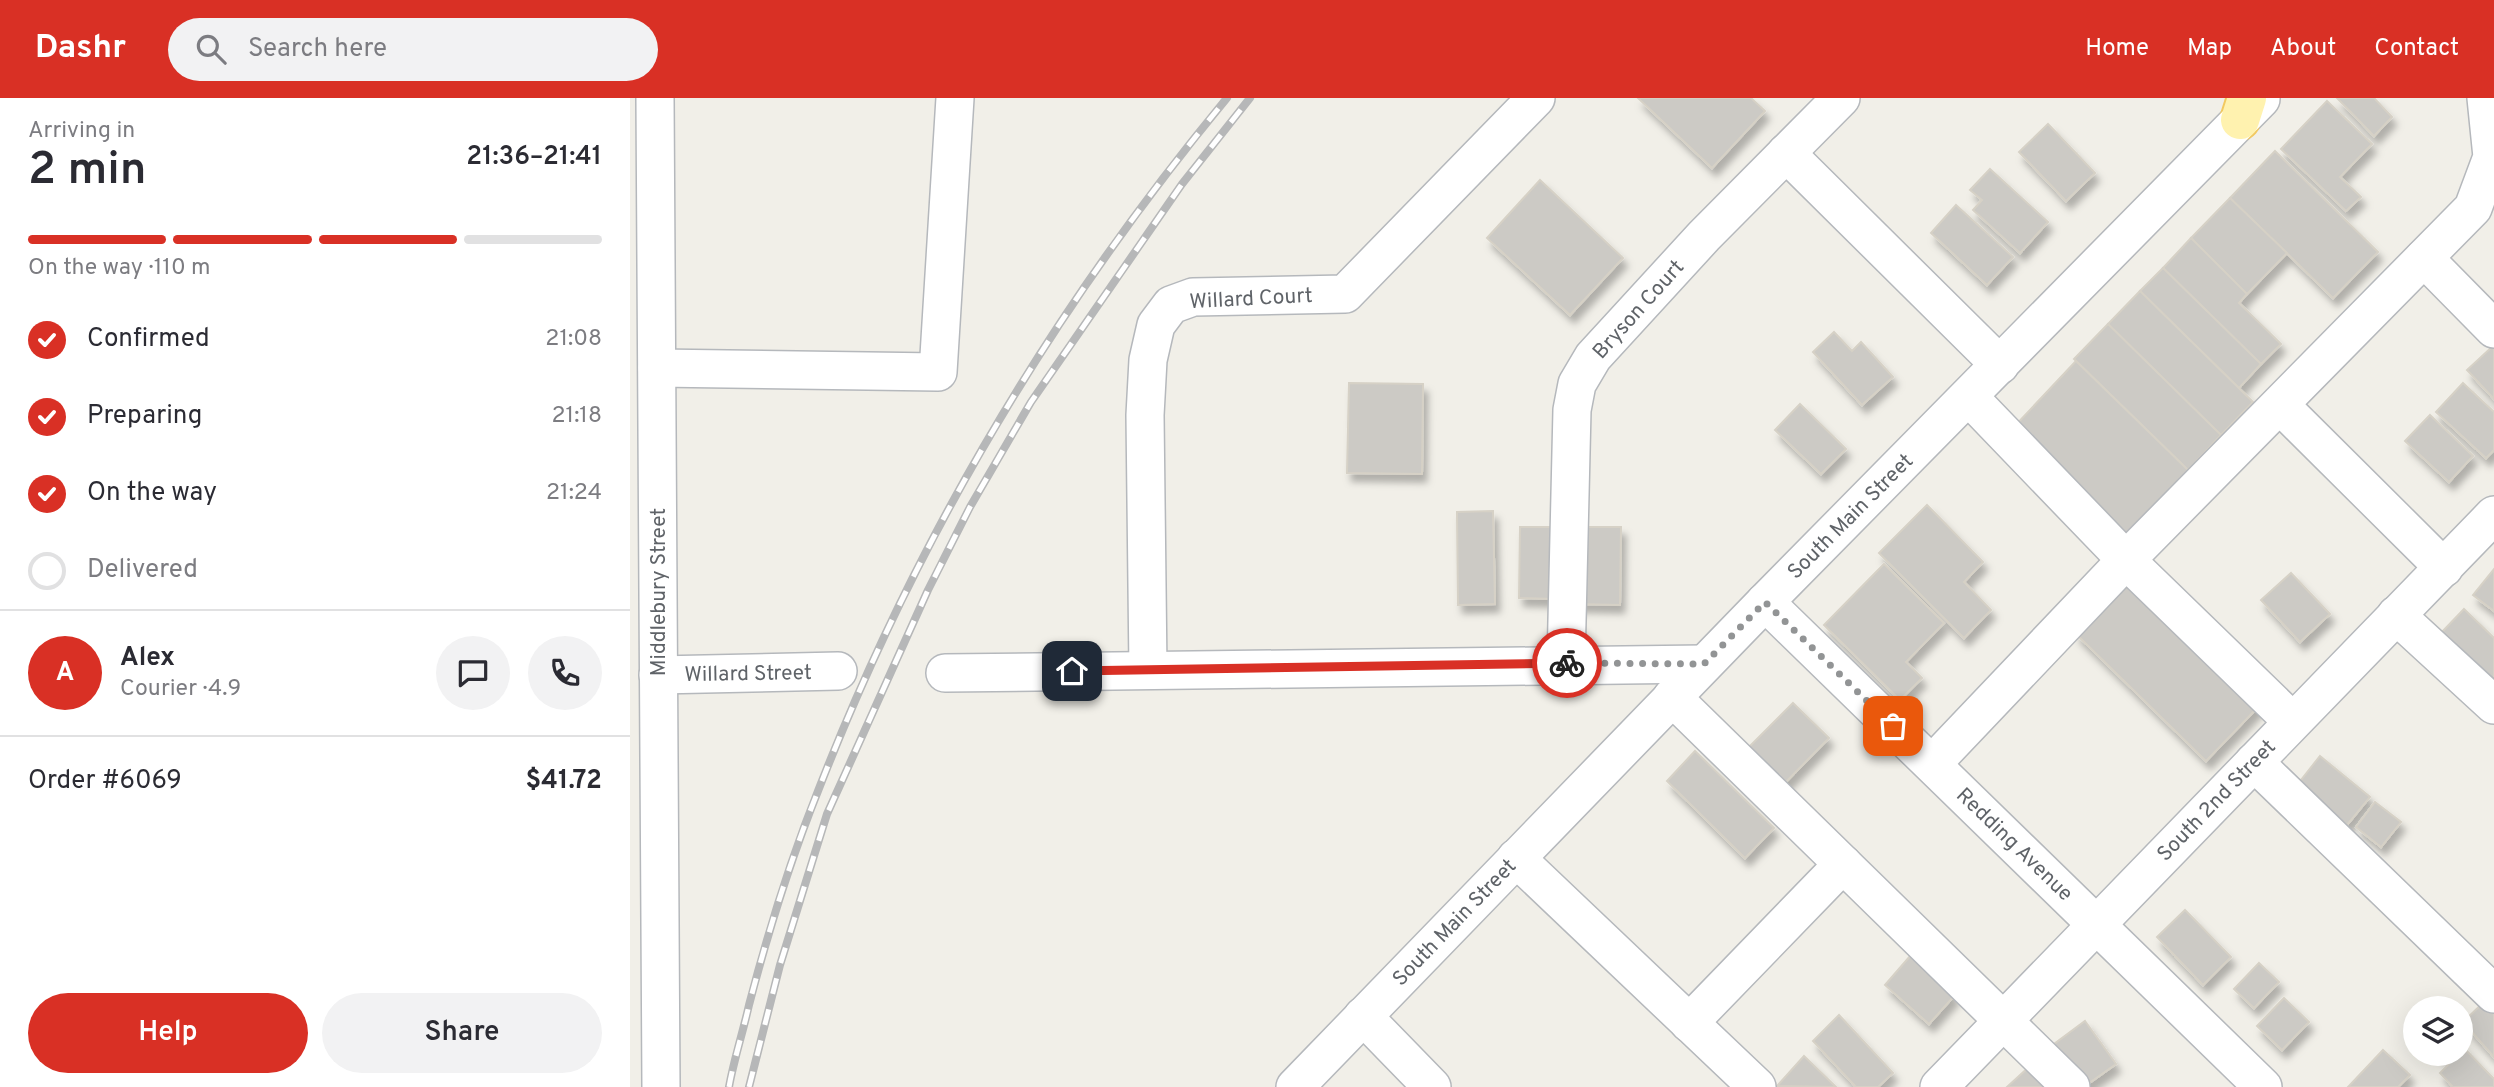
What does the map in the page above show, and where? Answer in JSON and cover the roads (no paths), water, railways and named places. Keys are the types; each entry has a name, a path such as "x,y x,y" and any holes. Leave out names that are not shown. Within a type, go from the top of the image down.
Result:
{"street":[{"name":"Middlebury Street","path":"655,98 660,1087"},
{"path":"657,368 937,372 955,98"},
{"name":"Willard Court","path":"1149,670 1145,415 1149,360 1156,325 1171,304 1193,297 1345,295 1536,98"},
{"name":"Bryson Court","path":"1566,663 1572,410 1577,384 1593,357 1704,236 1841,98"},
{"path":"1932,764 2126,560 2281,406 2473,208 2492,157 2486,98"},
{"name":"South Main Street","path":"1295,1087 1704,664 1969,397 2250,105"},
{"path":"1786,153 2000,365"},
{"path":"2424,258 2494,329"},
{"path":"1969,397 2126,560 2292,721"},
{"path":"2281,406 2444,568"},
{"name":"South 2nd Street","path":"1939,1087 2494,515"},
{"name":"Redding Avenue","path":"1765,602 2263,1087"},
{"path":"2396,615 2494,705"},
{"path":"945,673 1566,663 1704,664"},
{"name":"Willard Street","path":"659,676 838,671"},
{"path":"1672,697 2071,1087"},
{"path":"2254,762 2494,994"},
{"path":"1516,859 1757,1087"},
{"path":"1689,1023 1843,864"},
{"path":"1363,1016 1432,1087"}],"railway":[{"path":"729,1087 764,951 798,844 857,697 899,606 994,428 1047,343 1164,177 1227,98"},
{"path":"749,1087 780,965 827,814 928,590 970,507 1031,402 1182,184 1250,98"}]}
